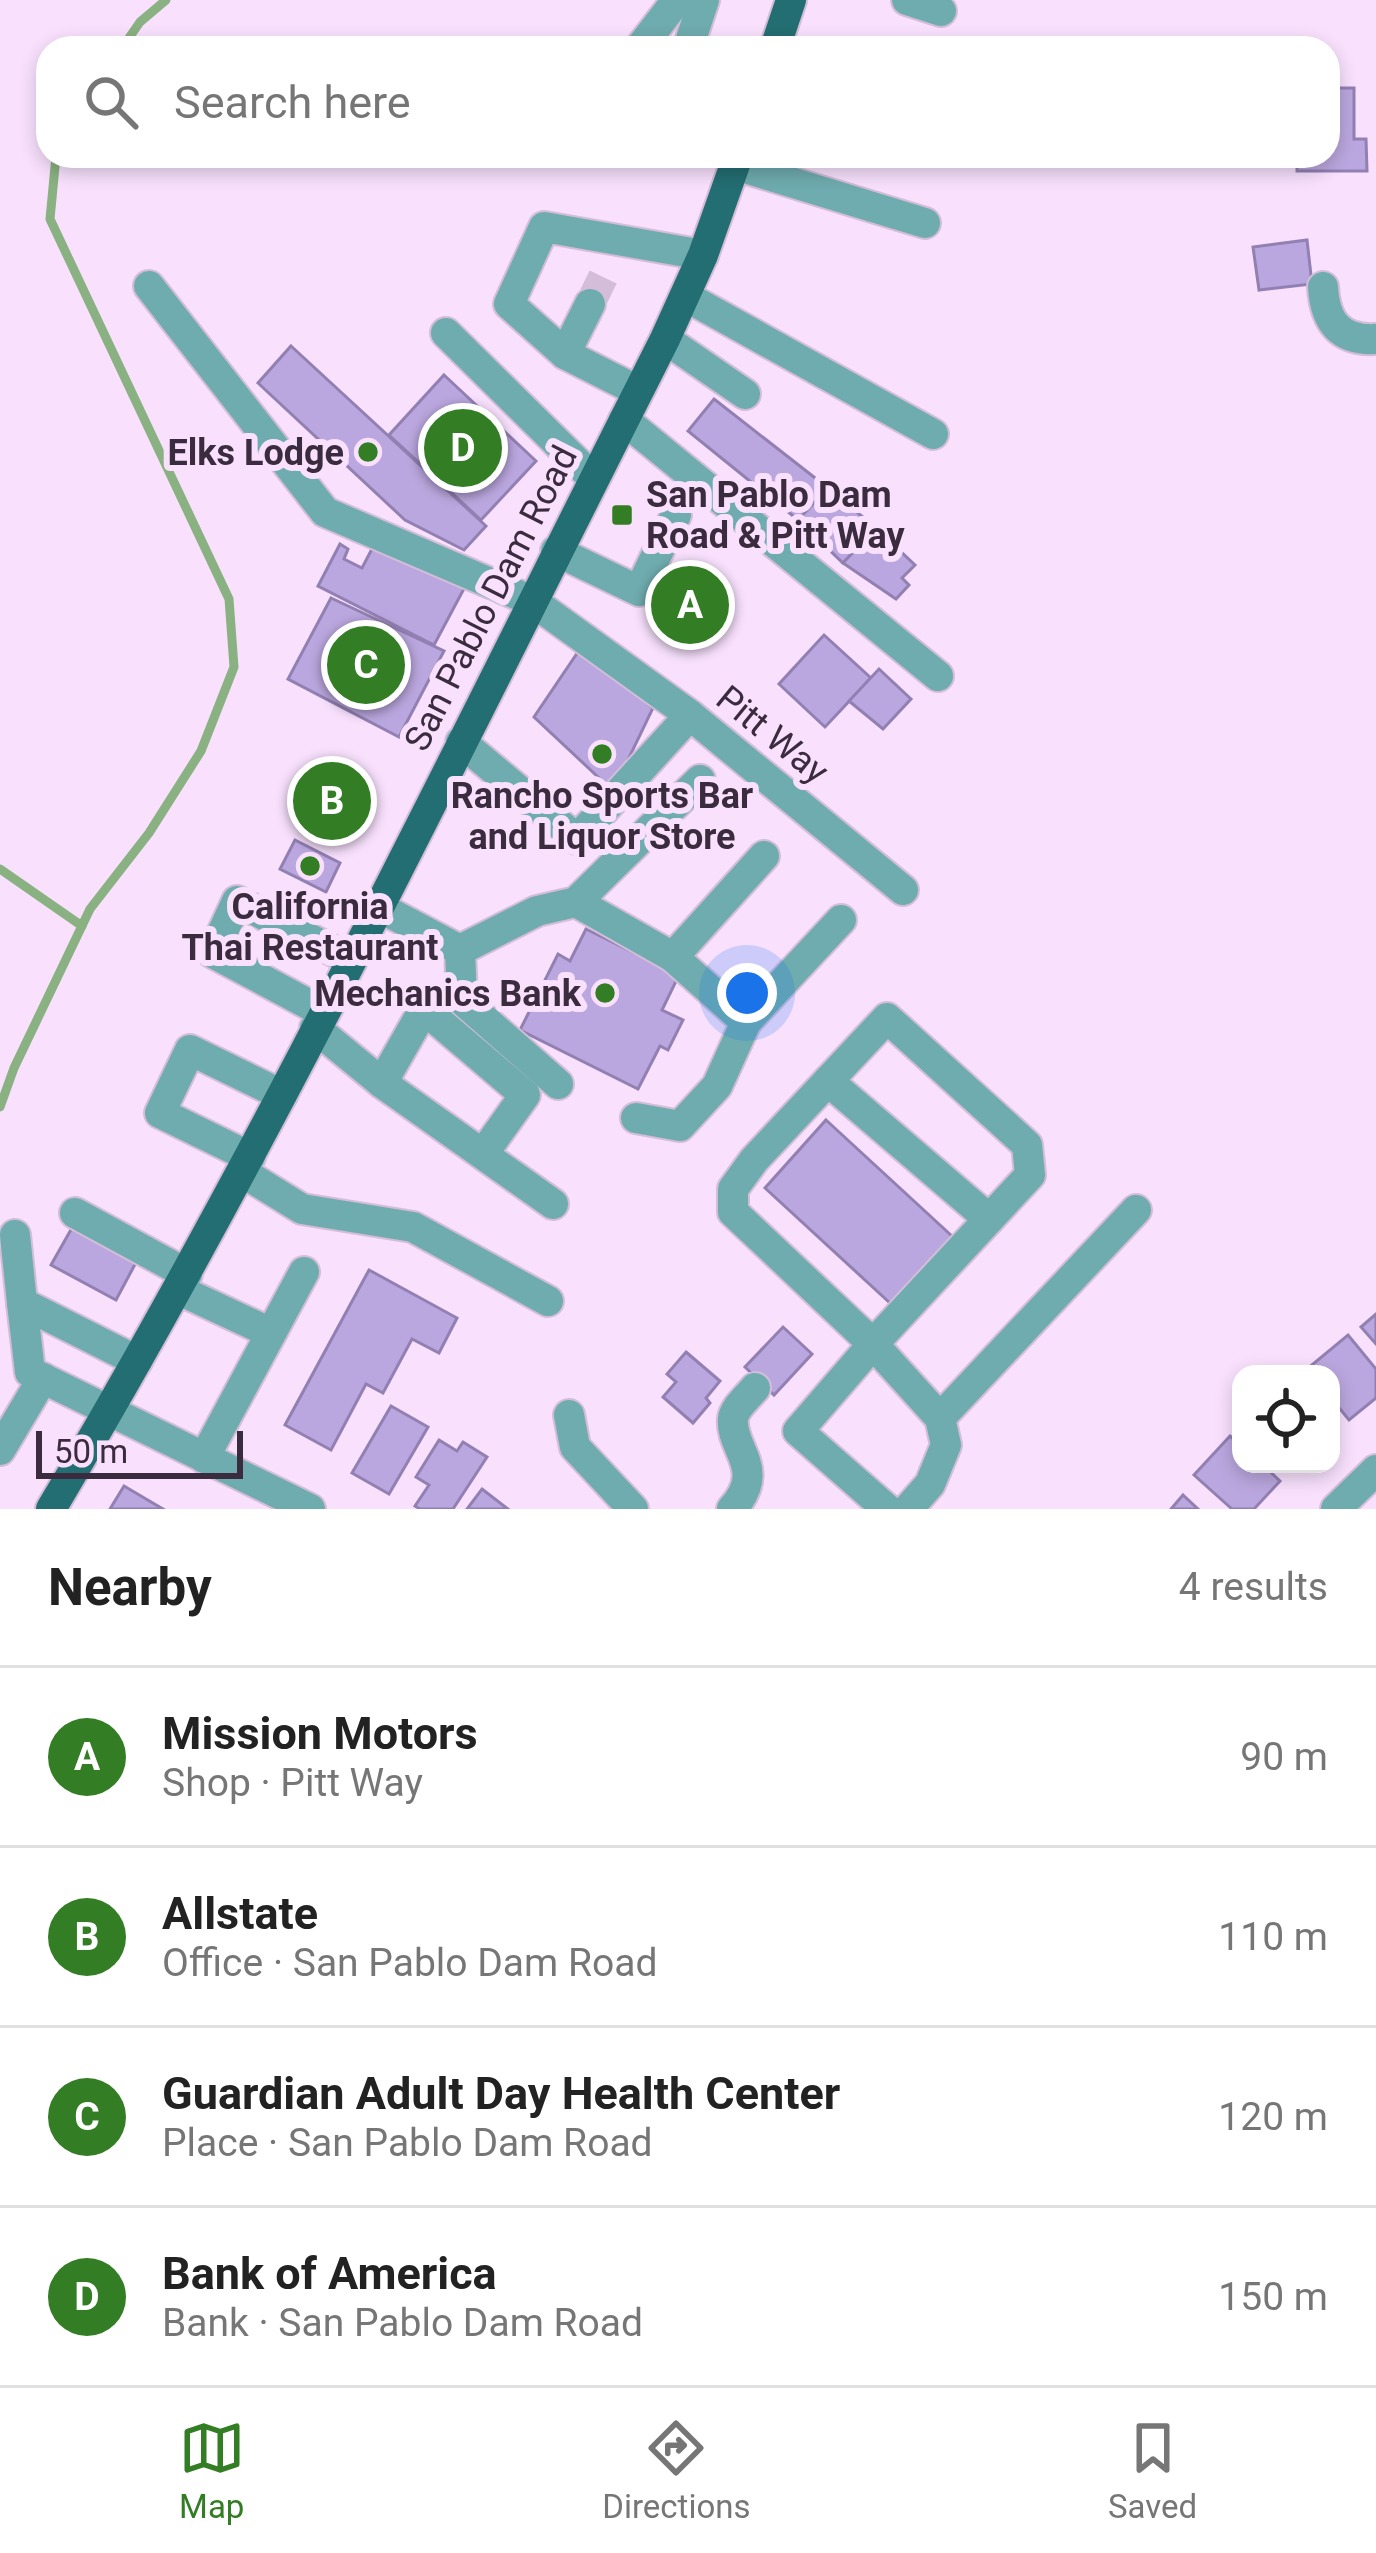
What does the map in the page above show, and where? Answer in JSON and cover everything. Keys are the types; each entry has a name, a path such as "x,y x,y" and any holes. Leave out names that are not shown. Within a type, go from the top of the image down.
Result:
{"main road":[{"path":"780,36 790,0"},
{"name":"San Pablo Dam Road","path":"51,1509 183,1282 282,1095 665,339 734,168"}],"street":[{"path":"649,36 677,0"},
{"path":"692,36 704,0"},
{"path":"907,0 941,11"},
{"path":"758,168 925,224"},
{"path":"638,391 565,354 509,304 544,227 615,255 703,255"},
{"name":"Pitt Way","path":"149,286 325,512 532,601 690,716 903,890"},
{"path":"1324,287 1330,320 1341,332 1362,340 1376,339"},
{"path":"685,296 933,434"},
{"path":"565,354 590,304"},
{"path":"446,333 594,479"},
{"path":"665,339 745,394"},
{"path":"625,420 938,676"},
{"path":"556,551 639,591 676,515"},
{"path":"460,742 577,839 690,716"},
{"path":"460,950 537,911 576,902 700,780"},
{"path":"673,957 764,856"},
{"path":"350,959 237,902 213,953 319,1020 382,1082 553,1204"},
{"path":"576,902 673,957 746,1022"},
{"path":"377,906 460,950"},
{"path":"636,1118 680,1126 717,1086 746,1022 841,920"},
{"path":"460,950 462,1000 557,1084"},
{"path":"382,1082 424,1009 525,1095 483,1154"},
{"path":"887,1509 798,1431 873,1344 1030,1175 1027,1145 887,1018 754,1160 733,1189 734,1212 873,1344 940,1418 946,1445 930,1484 908,1509"},
{"path":"282,1095 190,1050 160,1113 246,1165 302,1209 413,1227 548,1300"},
{"path":"828,1081 989,1219"},
{"path":"940,1418 1136,1210"},
{"path":"75,1213 271,1333"},
{"path":"15,1235 30,1372 310,1509"},
{"path":"204,1458 304,1272"},
{"path":"22,1303 137,1361"},
{"path":"0,1450 43,1378"},
{"path":"732,1509 742,1498 748,1468 734,1414 755,1388"},
{"path":"569,1415 575,1447 633,1509"},
{"path":"1336,1509 1376,1470"}],"building":[{"path":"1340,88 1354,88 1354,139 1366,139 1367,171 1297,171 1340,168"},
{"path":"1307,240 1312,284 1259,290 1253,247"},
{"name":"Elks Lodge","path":"291,346 486,526 464,550 405,520 258,383"},
{"path":"444,375 536,461 481,520 389,435"},
{"path":"714,399 828,488 798,520 688,431"},
{"path":"828,488 876,528 843,563 798,520"},
{"path":"876,528 915,565 902,578 909,585 896,599 843,563"},
{"path":"340,544 348,549 344,559 362,568 373,547 467,583 434,645 318,586"},
{"path":"331,598 444,651 399,737 288,679"},
{"path":"824,635 871,678 825,727 779,684"},
{"name":"Rancho Sports Bar and Liquor Store","path":"582,646 653,708 613,791 534,717"},
{"path":"879,669 911,699 883,729 849,701"},
{"path":"318,775 361,799 345,827 304,804"},
{"name":"California Thai Restaurant","path":"295,840 340,863 326,892 280,869"},
{"name":"Mechanics Bank","path":"586,929 679,975 662,1010 683,1020 668,1050 660,1046 638,1089 520,1030 558,954 570,961"},
{"path":"826,1120 953,1237 891,1304 765,1188"},
{"path":"77,1219 141,1253 116,1300 51,1265"},
{"path":"369,1270 457,1318 439,1353 412,1339 383,1393 366,1384 331,1450 285,1425"},
{"path":"1376,1314 1376,1344 1361,1327"},
{"path":"783,1327 812,1354 774,1395 745,1367"},
{"path":"1348,1335 1376,1369 1376,1398 1349,1420 1340,1409 1340,1365 1312,1365"},
{"path":"686,1352 720,1381 693,1423 663,1397 676,1382 667,1374"},
{"path":"391,1406 428,1427 389,1494 352,1473"},
{"path":"1230,1436 1232,1473 1272,1473 1280,1481 1254,1509 1232,1509 1194,1475"},
{"path":"439,1440 457,1451 463,1442 487,1457 453,1509 420,1509 415,1506 429,1485 416,1477"},
{"path":"124,1486 163,1509 110,1509"},
{"path":"482,1489 508,1509 467,1509"},
{"path":"1183,1495 1198,1509 1171,1509"}],"waterway":[{"path":"130,36 166,0"},
{"path":"0,1107 90,909 149,833 201,751 234,667 229,599 50,219 55,168"},
{"path":"0,869 82,926"}],"tunnel":[{"path":"590,304 608,267"}],"place":[{"name":"Bank of America","path":"463,448"},
{"name":"Elks Lodge","path":"368,452"},
{"name":"San Pablo Dam Road & Pitt Way","path":"622,515"},
{"name":"Mission Motors","path":"690,605"},
{"name":"Guardian Adult Day Health Center","path":"366,665"},
{"name":"Rancho Sports Bar and Liquor Store","path":"602,754"},
{"name":"Allstate","path":"332,801"},
{"name":"California Thai Restaurant","path":"310,866"},
{"name":"Mechanics Bank","path":"605,993"}]}
